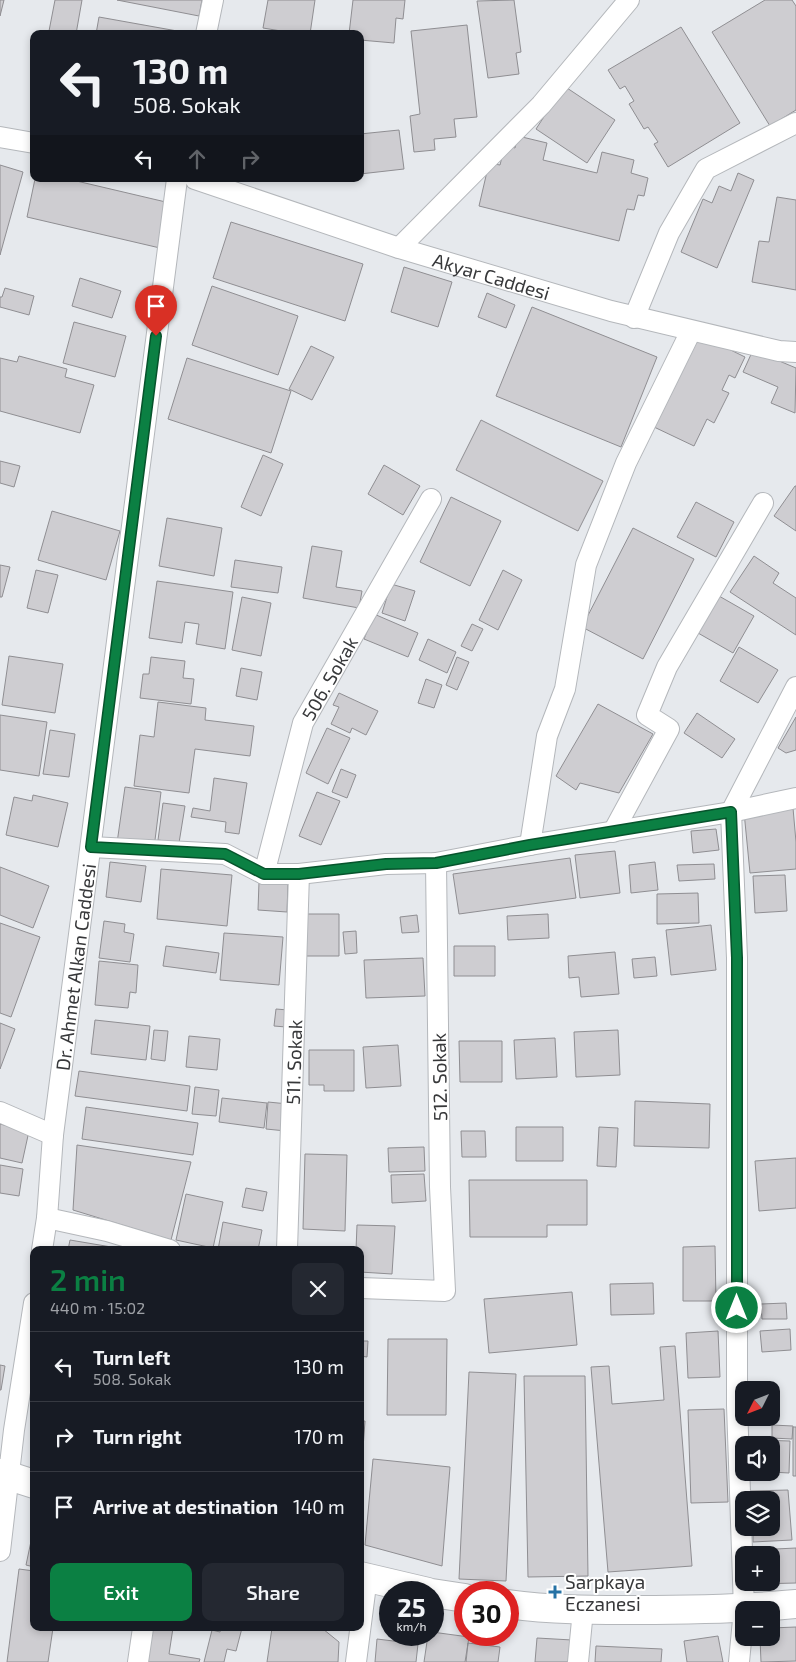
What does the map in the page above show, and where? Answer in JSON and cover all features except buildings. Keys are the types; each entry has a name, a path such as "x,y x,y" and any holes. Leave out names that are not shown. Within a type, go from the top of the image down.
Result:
{"street":[{"path":"207,30 212,0"},
{"path":"399,248 541,105 629,0"},
{"path":"634,318 669,232 706,169 796,123"},
{"path":"0,136 30,142"},
{"name":"Dr. Ahmet Alkan Caddesi","path":"43,1246 47,1218 53,1135 177,182"},
{"name":"Akyar Caddesi","path":"204,182 399,248 634,318 779,351 796,352"},
{"path":"530,845 547,736 565,690 586,565 626,464 691,331"},
{"name":"506. Sokak","path":"264,874 303,723 431,499"},
{"path":"613,832 669,730 647,715 667,667 762,503"},
{"path":"744,1601 737,1405 737,958 731,812 796,687"},
{"path":"91,847 225,854 264,874 299,874 386,864 436,863 530,845 731,812 796,798"},
{"name":"512. Sokak","path":"364,1288 445,1291 440,1187 436,863"},
{"name":"511. Sokak","path":"287,1246 299,874"},
{"path":"0,1112 53,1135"},
{"path":"47,1218 107,1231 157,1246"},
{"path":"0,1551 4,1475 30,1326"},
{"path":"4,1475 30,1483"},
{"path":"364,1576 383,1581"},
{"path":"780,1606 796,1604"},
{"path":"519,1605 583,1610 735,1609"},
{"path":"578,1662 583,1610"},
{"path":"138,1662 143,1631"},
{"path":"356,1662 359,1631"},
{"path":"739,1662 741,1646"}],"place":[{"name":"Sarpkaya Eczanesi","path":"555,1592"}],"route":[{"path":"156,336 91,847 225,854 264,874 287,875 386,864 436,863 530,845 731,812 737,958 737,1308"}]}
